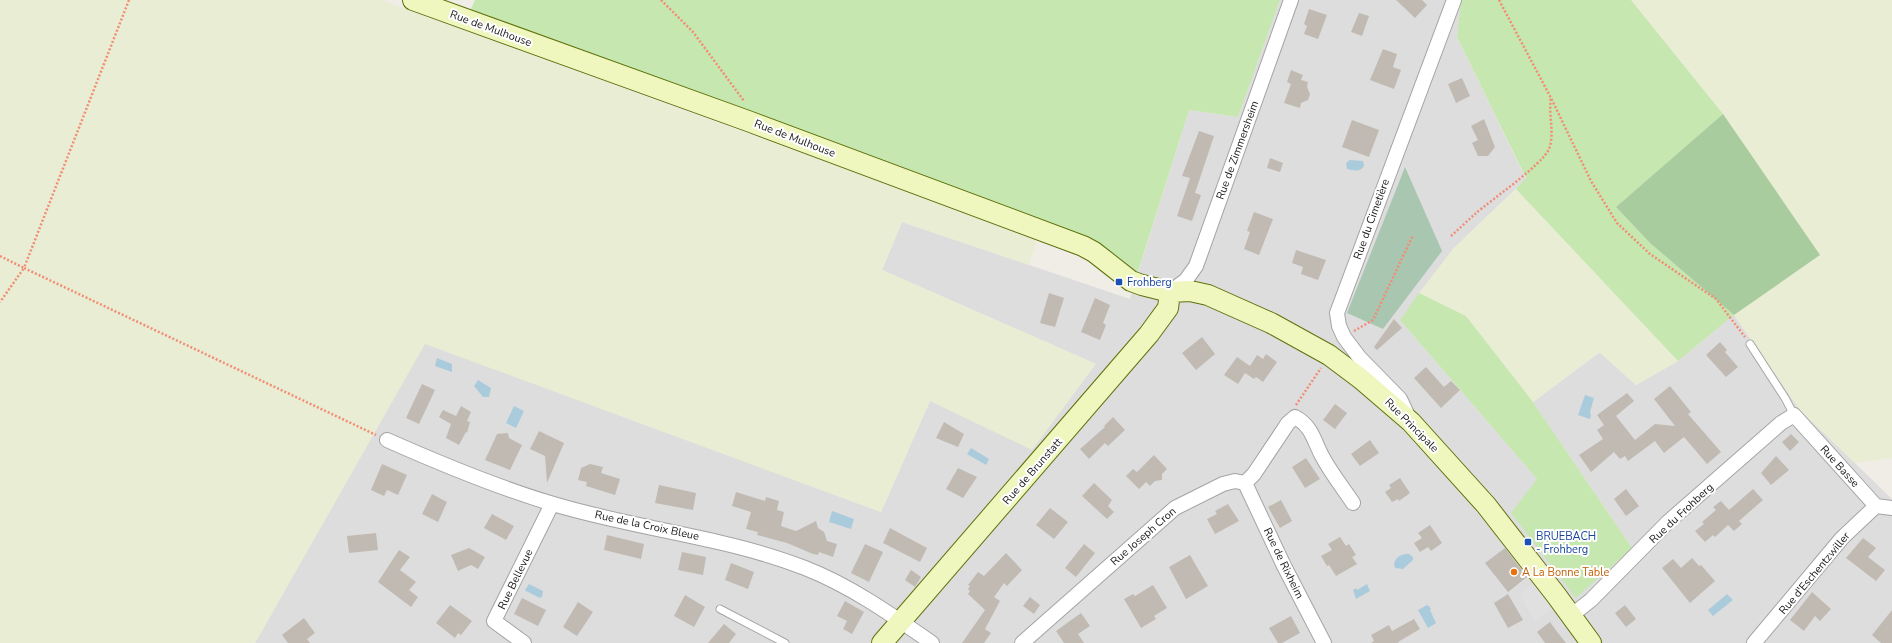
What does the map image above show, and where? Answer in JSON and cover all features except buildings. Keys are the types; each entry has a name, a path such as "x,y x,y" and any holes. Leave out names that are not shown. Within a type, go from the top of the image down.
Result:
{"main road":[{"name":"Rue de Mulhouse","path":"413,0 748,120 1083,246 1094,252 1131,281 1170,292"},
{"name":"Rue Principale","path":"1170,292 1190,291 1208,294 1271,323 1342,365 1382,396 1410,422 1486,505 1572,615 1591,643"},
{"name":"Rue de Brunstatt","path":"882,643 1149,334 1168,308 1170,292"}],"street":[{"name":"Rue de Zimmersheim","path":"1170,292 1186,280 1196,266 1292,0"},
{"name":"Rue du Cimetière","path":"1410,422 1400,399 1359,357 1344,337 1339,326 1336,313 1454,0"},
{"name":"Rue Basse","path":"1794,415 1876,506"},
{"name":"Rue du Frohberg","path":"1572,615 1591,600 1668,522 1781,424 1794,415"},
{"path":"1245,483 1254,474 1288,423 1298,419 1310,429 1322,456 1353,503"},
{"name":"Rue de la Croix Bleue","path":"387,440 477,479 552,504 713,540 805,568 868,600 932,643"},
{"name":"Rue Joseph Cron","path":"1022,643 1175,508 1223,484 1235,481 1245,483"},
{"name":"Rue de Rixheim","path":"1245,483 1284,566 1324,643"},
{"name":"Rue Bellevue","path":"524,643 494,621 552,504"},
{"path":"1876,506 1892,508"},
{"name":"Rue d'Eschentzwiller","path":"1754,643 1842,538 1876,506"}],"lane":[{"path":"1750,344 1785,398 1794,415"},
{"path":"720,609 785,643"}],"path":[{"path":"0,302 24,268 129,0"},
{"path":"661,0 693,32 748,107 748,120"},
{"path":"1499,0 1552,98 1591,181 1617,223 1650,254 1716,299 1750,344"},
{"path":"1451,236 1475,214 1539,163 1548,150 1552,137 1549,109 1552,98"},
{"path":"1344,337 1373,320 1413,235"},
{"path":"0,256 387,440"},
{"path":"1298,419 1295,406 1315,377"}],"shaded area":[{"path":"1280,0 1461,0 1457,37 1526,179 1453,249 1400,320 1537,479 1632,548 1533,402 1600,352 1636,385 1678,361 1734,315 1800,410 1892,499 1892,643 255,643 425,343 881,512 930,401 1096,364 882,270 902,222 1130,299 1189,110 1238,117"},
{"path":"1537,580 1557,607 1535,620 1519,594"}],"green space":[{"path":"0,0 381,0 1037,239 1029,265 902,222 882,270 1096,364 1032,450 930,401 881,512 425,344 255,643 0,643"},
{"path":"475,0 1280,0 1238,117 1189,110 1138,272 1097,242 470,11"},
{"path":"1461,0 1631,0 1723,114 1616,207 1650,243 1734,315 1678,361 1516,189 1526,178 1457,37"},
{"path":"1631,0 1892,0 1892,458 1855,463 1800,410 1734,315 1819,255 1723,114"},
{"path":"1723,114 1820,255 1734,315 1650,243 1616,207"},
{"path":"1405,167 1442,251 1383,329 1347,313"},
{"path":"1516,189 1678,361 1636,385 1599,352 1533,402 1466,316 1419,293 1453,249"},
{"path":"1419,293 1466,316 1533,402 1632,548 1576,598 1511,513 1537,479 1400,320"}],"water":[{"path":"1350,160 1363,161 1364,165 1361,169 1357,170 1347,169 1346,163"},
{"path":"437,358 452,364 452,372 435,366"},
{"path":"478,380 491,388 489,397 483,397 474,386"},
{"path":"1585,395 1594,398 1590,412 1590,419 1578,415"},
{"path":"514,406 524,411 516,428 506,423"},
{"path":"971,448 989,459 986,465 967,454"},
{"path":"832,511 854,519 851,529 829,522"},
{"path":"1409,554 1413,557 1413,560 1403,569 1395,568 1394,564 1398,557"},
{"path":"529,584 543,591 542,597 540,598 525,590"},
{"path":"1367,584 1370,591 1356,599 1353,590 1356,588 1357,590"},
{"path":"1727,594 1733,600 1713,616 1708,610"},
{"path":"1427,605 1431,609 1430,610 1436,623 1428,628 1418,610"}],"place":[{"name":"Frohberg","path":"1119,282"},
{"name":"BRUEBACH - Frohberg","path":"1528,542"},
{"name":"A La Bonne Table","path":"1514,572"}]}
